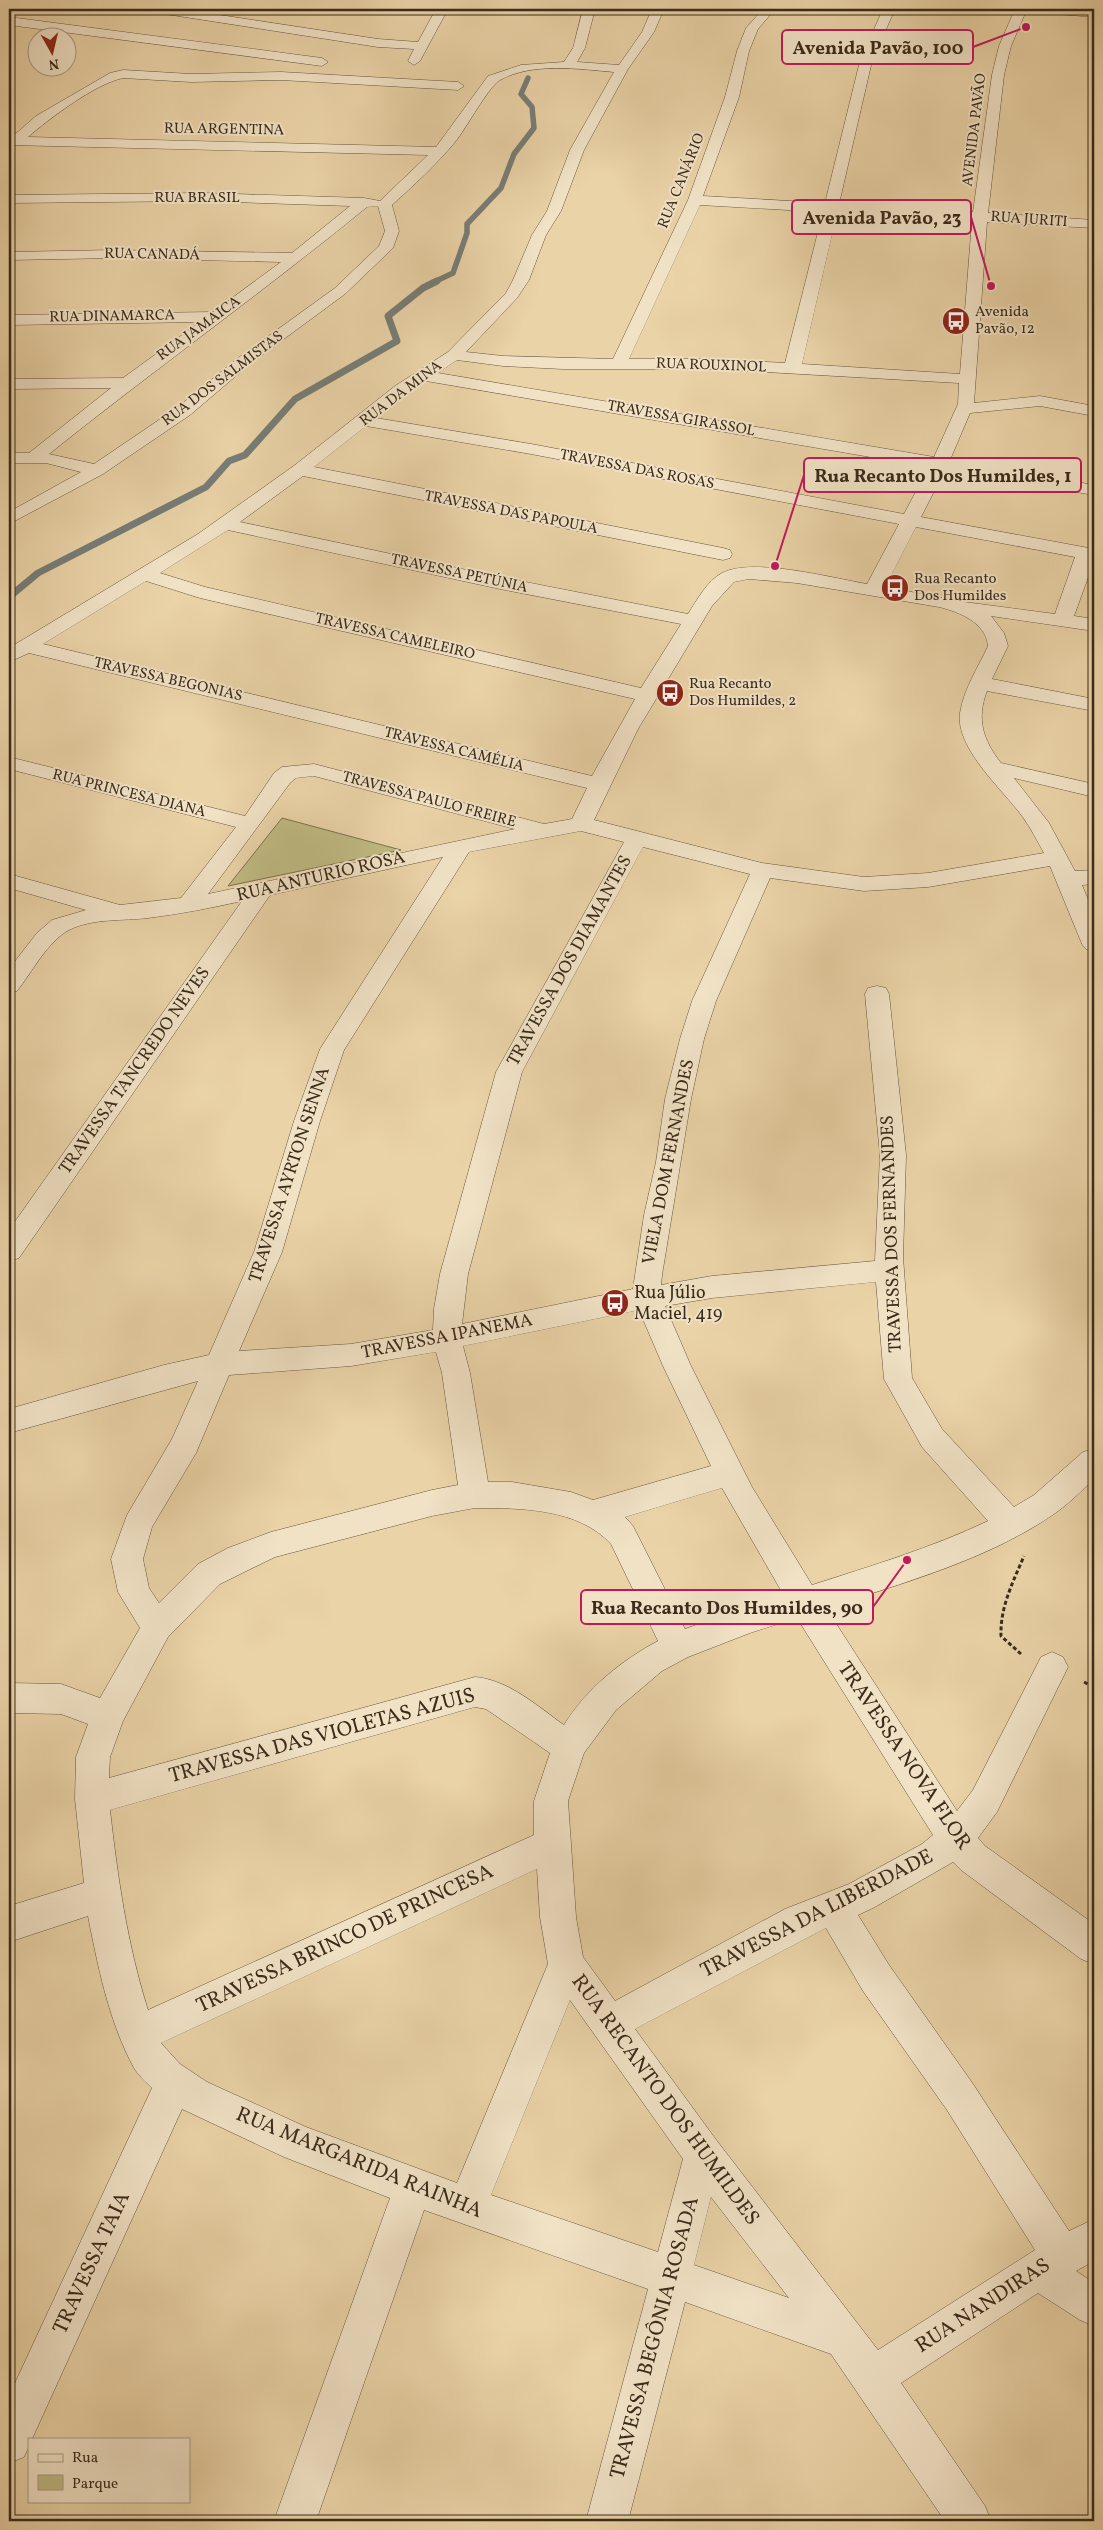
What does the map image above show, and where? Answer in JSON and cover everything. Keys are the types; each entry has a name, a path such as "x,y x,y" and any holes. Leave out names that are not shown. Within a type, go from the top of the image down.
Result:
{"street":[{"path":"159,9 378,43 422,46"},
{"path":"328,9 342,10"},
{"path":"402,82 442,9"},
{"path":"569,64 579,48 589,9"},
{"name":"RUA DA MINA","path":"17,651 145,576 225,524 300,470 423,375 454,355 512,295 521,280 539,235 554,211 572,162 622,68 648,32 658,9"},
{"name":"RUA CANÁRIO","path":"618,364 695,200 732,97 743,51 752,28 769,9"},
{"path":"792,370 866,60 889,9"},
{"name":"AVENIDA PAVÃO","path":"873,591 940,463 965,409 980,217 998,75 1005,46 1021,9"},
{"path":"1045,9 1094,13"},
{"path":"9,21 205,45 322,62"},
{"path":"385,204 424,168 451,138 493,79 514,71 569,64 622,68"},
{"path":"12,141 40,119 115,75 191,78 282,76 458,86"},
{"name":"RUA ARGENTINA","path":"12,141 438,151"},
{"name":"RUA BRASIL","path":"9,199 202,198 385,204"},
{"name":"RUA JURITI","path":"695,200 1094,224"},
{"name":"RUA JAMAICA","path":"34,457 127,383 296,258 364,202"},
{"name":"RUA DOS SALMISTAS","path":"9,519 97,470 184,411 244,361 310,314 373,262 386,248 392,231 385,204"},
{"name":"RUA CANADÁ","path":"9,256 115,254 296,258"},
{"name":"RUA DINAMARCA","path":"9,320 215,317"},
{"name":"RUA ROUXINOL","path":"454,355 503,361 712,364 968,379"},
{"name":"TRAVESSA GIRASSOL","path":"423,375 1094,490"},
{"path":"9,384 127,383"},
{"path":"965,409 1040,401 1094,411"},
{"name":"TRAVESSA DAS ROSAS","path":"364,421 531,449 1090,554"},
{"path":"9,458 34,457 97,470"},
{"name":"TRAVESSA DAS PAPOULA","path":"300,470 723,554"},
{"name":"TRAVESSA PETÚNIA","path":"225,524 500,583 694,621"},
{"path":"1063,620 1090,554"},
{"path":"1094,625 959,606 785,577 739,574 729,577 720,585 694,621 646,695 597,784 581,824 762,870 864,884 1062,868 1094,877"},
{"name":"TRAVESSA CAMELEIRO","path":"145,576 200,592 646,695"},
{"path":"959,606 985,622 995,631 998,638 996,651 979,683 970,723 977,746 1026,803 1062,868 1094,944"},
{"name":"TRAVESSA BEGONIAS","path":"17,651 311,715"},
{"path":"979,683 1094,705"},
{"name":"TRAVESSA CAMÉLIA","path":"311,715 597,784"},
{"name":"RUA PRINCESA DIANA","path":"9,763 250,824"},
{"path":"996,768 1094,790"},
{"name":"TRAVESSA PAULO FREIRE","path":"250,824 282,778 290,772 314,770 544,830"},
{"path":"187,906 250,824"},
{"name":"RUA ANTURIO ROSA","path":"9,985 45,938 60,925 76,919 119,912 187,906 460,846 581,824"},
{"name":"TRAVESSA DOS DIAMANTES","path":"475,1495 456,1373 447,1338 448,1309 454,1274 496,1112 509,1072 637,838"},
{"name":"TRAVESSA AYRTON SENNA","path":"157,1627 134,1592 127,1559 138,1524 185,1444 268,1252 307,1121 332,1049 460,846"},
{"name":"VIELA DOM FERNANDES","path":"759,878 704,1001 692,1039 678,1099 669,1162 657,1214 648,1275 647,1297 677,1366 730,1473 804,1602"},
{"path":"9,881 119,912"},
{"name":"TRAVESSA TANCREDO NEVES","path":"9,1251 262,890"},
{"name":"TRAVESSA DOS FERNANDES","path":"876,994 893,1155 890,1270 898,1379 932,1438 972,1485 1011,1525"},
{"name":"TRAVESSA IPANEMA","path":"9,1421 164,1377 221,1364 351,1355 712,1286 890,1270"},
{"name":"RUA RECANTO DOS HUMILDES","path":"970,2521 845,2338 703,2155 566,1964 558,1917 552,1844 551,1800 569,1747 581,1727 604,1699 634,1672 677,1647 746,1620 890,1574 1011,1525 1045,1504 1094,1461"},
{"path":"594,1512 730,1473"},
{"name":"RUA MARGARIDA RAINHA","path":"677,1647 622,1535 612,1523 594,1512 571,1505 535,1498 512,1495 475,1495 432,1503 271,1545 239,1558 209,1574 157,1627 108,1716 93,1757 92,1799 103,1894 116,1966 138,2033 148,2056 174,2083 194,2094 298,2143 467,2206 845,2338"},
{"name":"TRAVESSA NOVA FLOR","path":"804,1602 955,1839 972,1858 1094,1946"},
{"name":"TRAVESSA DA LIBERDADE","path":"608,2024 798,1922 861,1896 934,1856 955,1839 972,1820 1052,1667"},
{"name":"TRAVESSA DAS VIOLETAS AZUIS","path":"92,1799 475,1692 485,1693 498,1698 569,1747"},
{"path":"9,1698 61,1699 108,1716"},
{"name":"TRAVESSA BRINCO DE PRINCESA","path":"138,2033 552,1844"},
{"path":"9,1924 103,1894"},
{"path":"834,1907 876,1978 960,2097 1065,2255 1094,2306"},
{"path":"467,2206 566,1964"},
{"name":"TRAVESSA TAIA","path":"9,2442 174,2083"},
{"name":"TRAVESSA BEGÔNIA ROSADA","path":"607,2521 703,2155"},
{"path":"295,2521 413,2186"},
{"name":"RUA NANDIRAS","path":"873,2377 1065,2255"}],"path":[{"path":"1045,1504 1005,1601 1000,1626 1001,1636 1008,1645 1021,1654 1052,1667"}],"green space":[{"path":"282,818 401,850 228,886"}],"waterway":[{"path":"434,282 453,273 467,233 467,224 501,188 514,154 534,128 532,107 521,94 528,78"},
{"path":"9,597 38,573 206,487 229,461 245,455 295,399 397,341 388,316 423,288 437,281"}],"place":[{"name":"Avenida Pavão, 100","path":"1026,27"},
{"name":"Avenida Pavão, 23","path":"991,286"},
{"name":"Avenida Pavão, 12","path":"956,321"},
{"name":"Rua Recanto Dos Humildes, 1","path":"775,566"},
{"name":"Rua Recanto Dos Humildes","path":"895,588"},
{"name":"Rua Recanto Dos Humildes, 2","path":"670,693"},
{"name":"Rua Júlio Maciel, 419","path":"615,1303"},
{"name":"Rua Recanto Dos Humildes, 90","path":"907,1560"}]}
